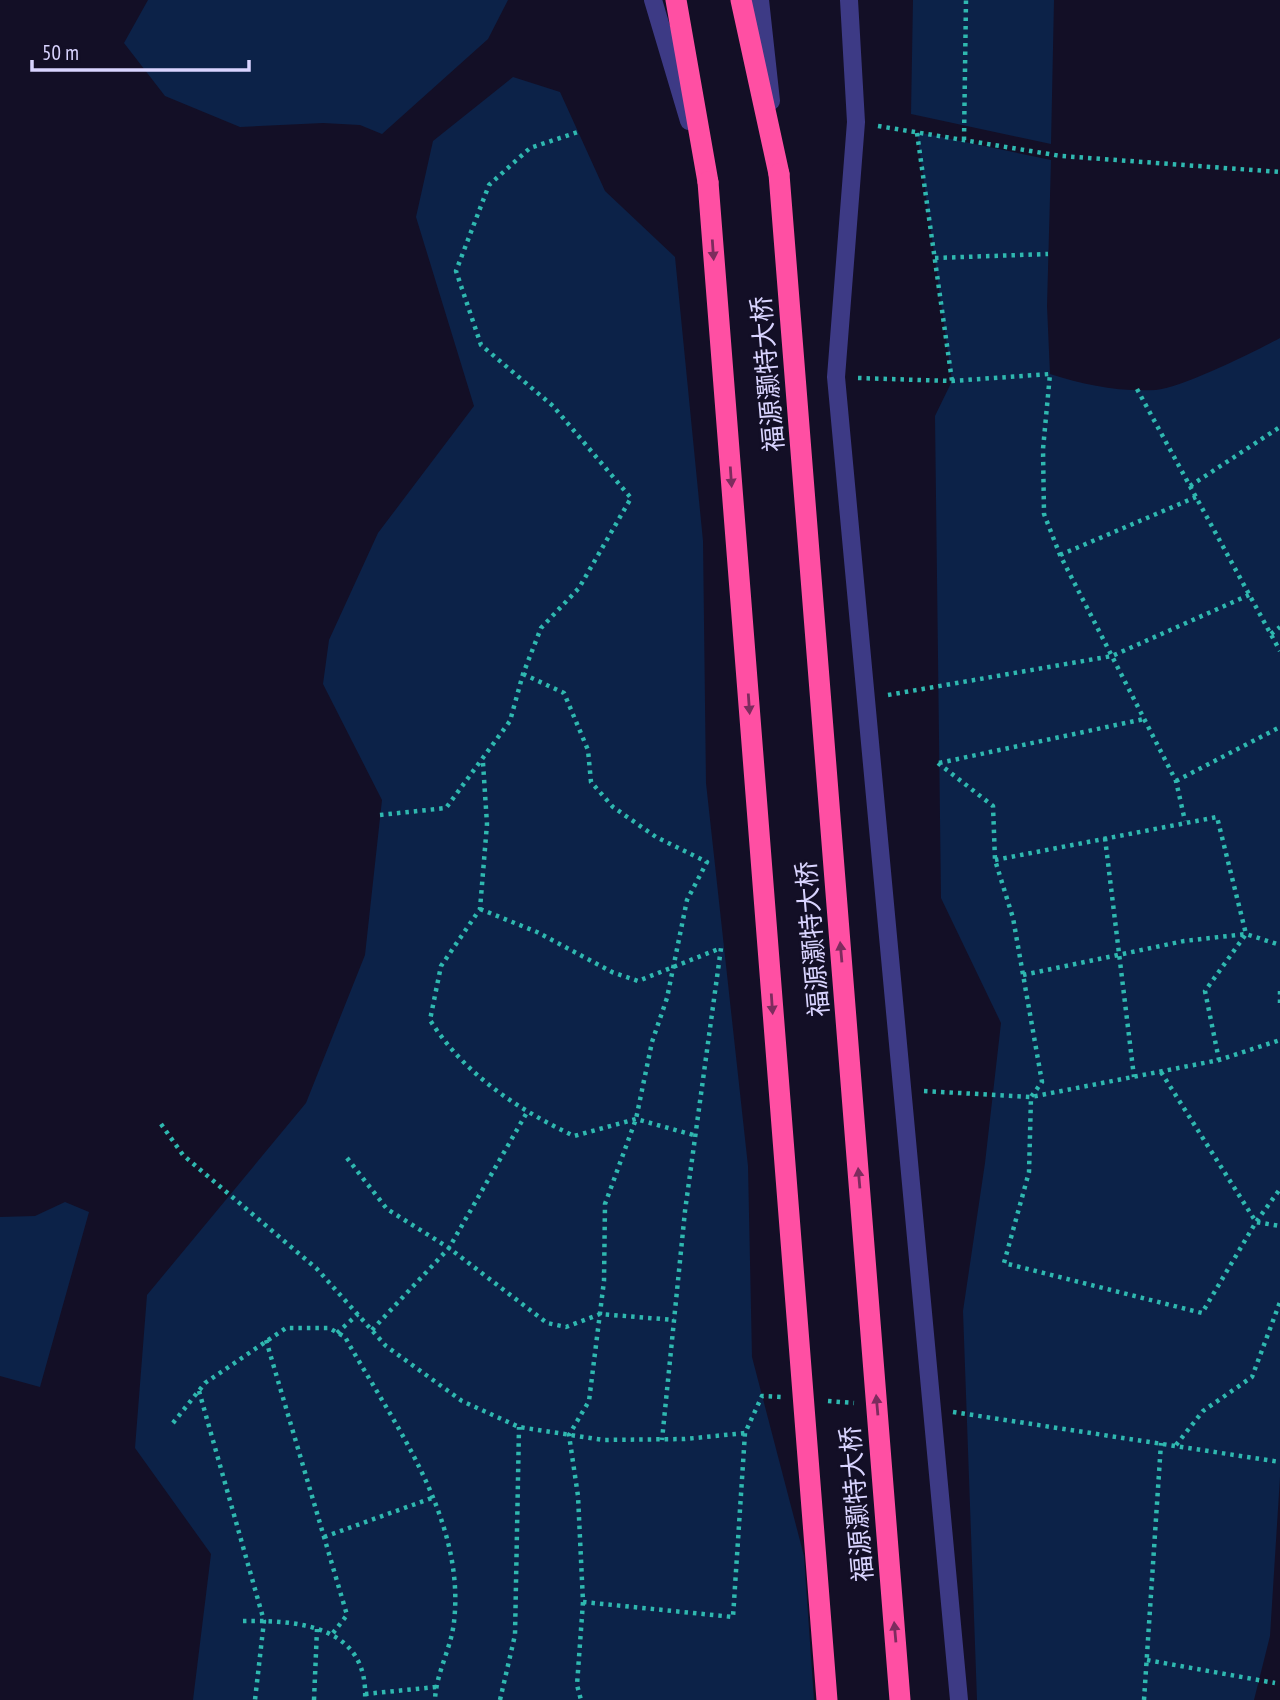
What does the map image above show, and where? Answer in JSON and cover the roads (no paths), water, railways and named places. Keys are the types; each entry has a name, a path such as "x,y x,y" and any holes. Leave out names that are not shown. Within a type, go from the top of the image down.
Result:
{"highway":[{"name":"福源灏特大桥","path":"676,0 708,182 827,1700"},
{"name":"福源灏特大桥","path":"741,0 779,174 900,1700"}],"street":[{"path":"653,0 708,182"},
{"path":"760,0 779,174"},
{"path":"849,0 856,122 836,377 959,1700"}],"water":[{"path":"148,0 508,0 488,39 382,134 360,125 323,123 240,127 165,96 124,43"},
{"path":"913,0 1054,0 1051,144 911,114"},
{"path":"513,77 560,92 605,191 675,257 703,541 706,783 748,1166 752,1357 804,1556 814,1700 193,1700 211,1554 135,1448 147,1295 306,1103 365,955 382,800 323,684 329,640 378,533 474,406 416,217 433,141"},
{"path":"917,132 1051,160 1047,306 1050,374 1102,387 1156,390 1200,376 1280,338 1280,1477 1270,1636 1254,1700 977,1700 963,1311 985,1163 1001,1023 941,898 935,416 952,381"},
{"path":"65,1202 89,1212 40,1387 0,1376 0,1217 35,1216"}]}
